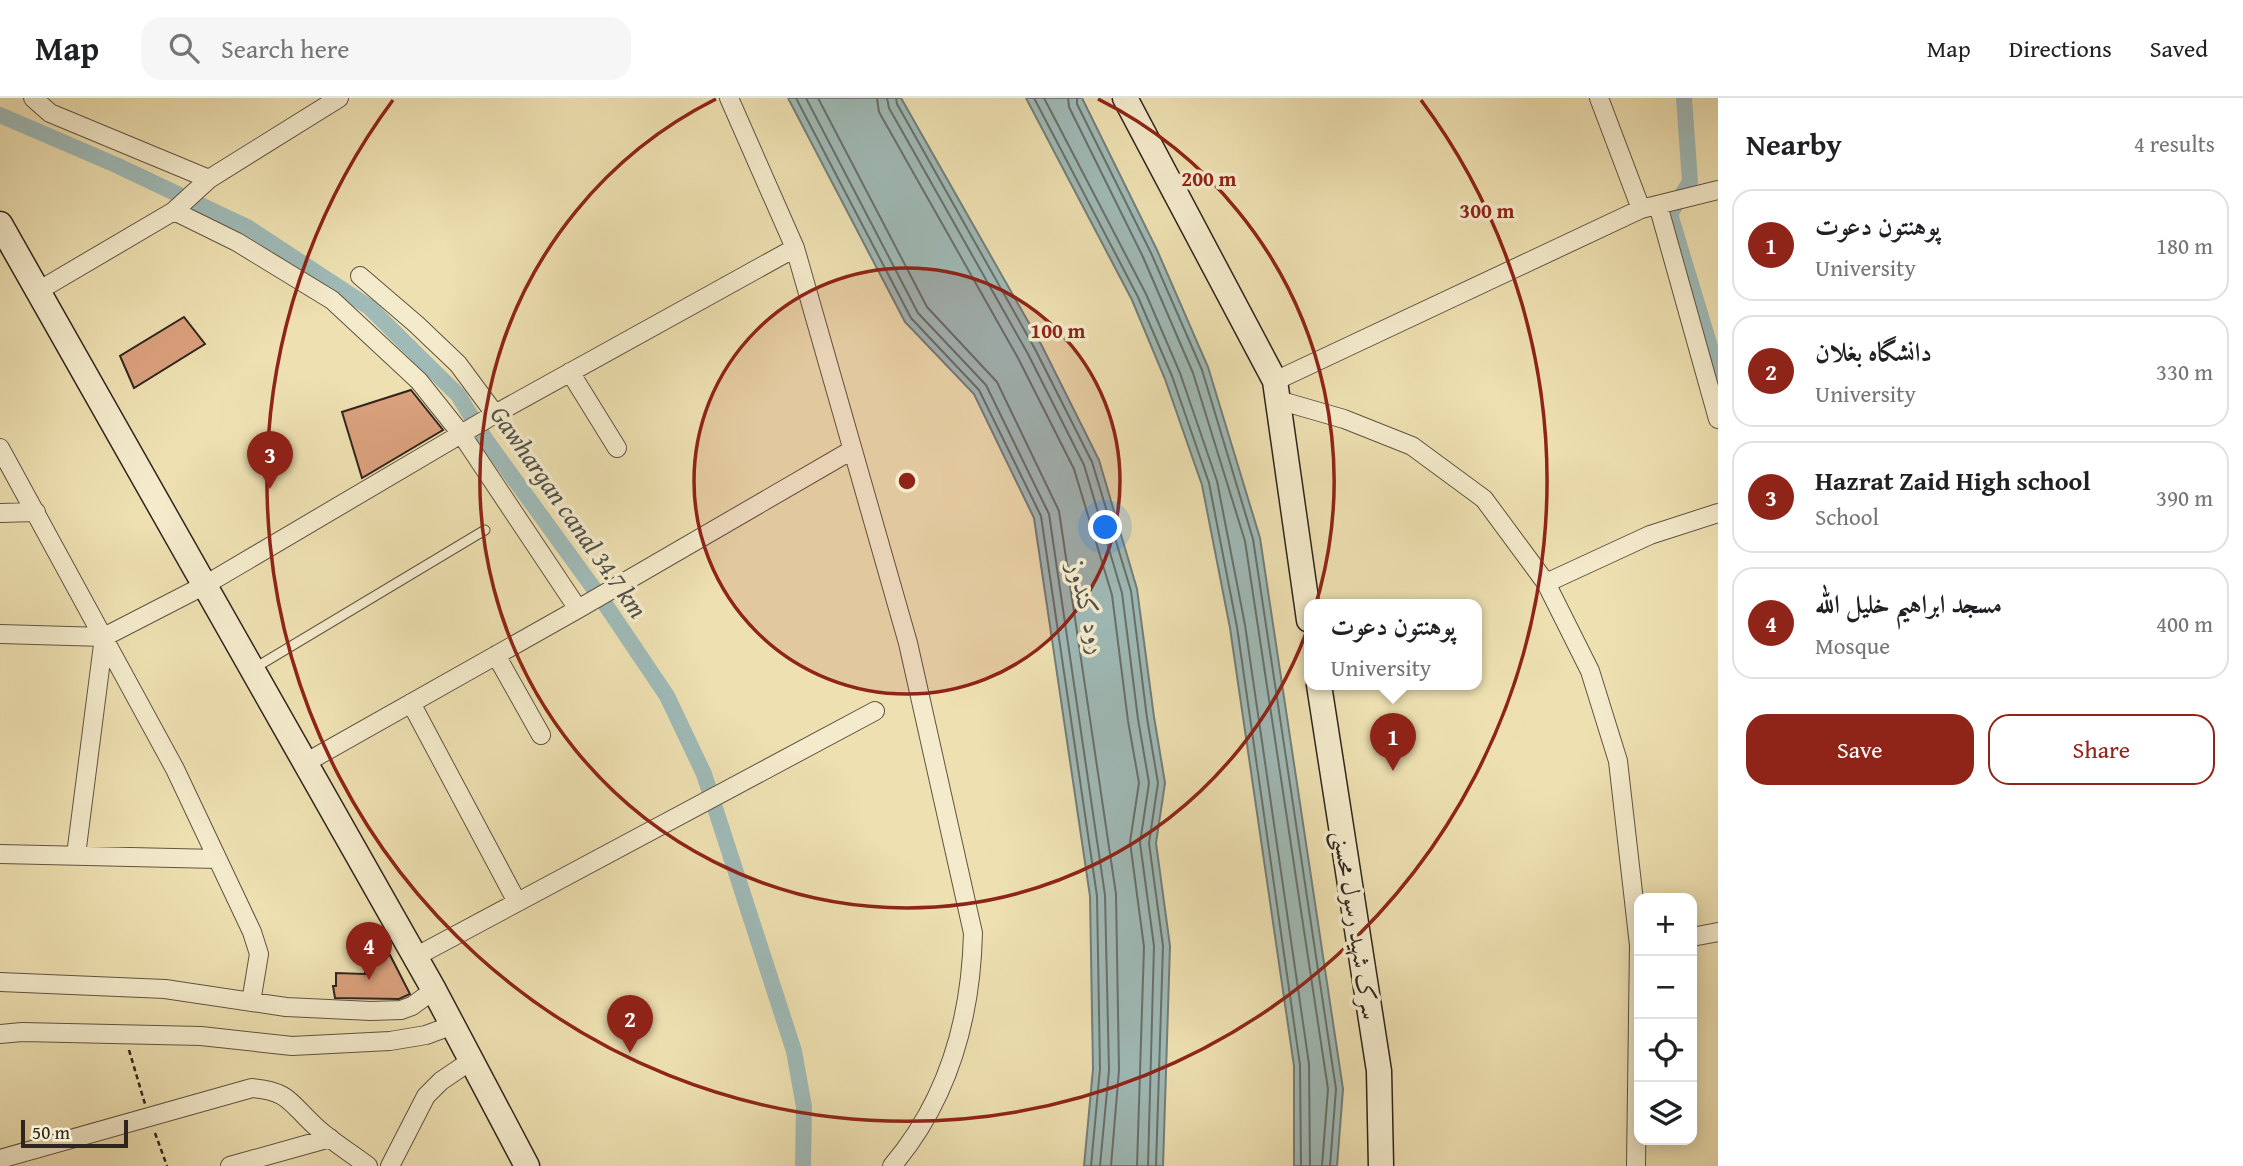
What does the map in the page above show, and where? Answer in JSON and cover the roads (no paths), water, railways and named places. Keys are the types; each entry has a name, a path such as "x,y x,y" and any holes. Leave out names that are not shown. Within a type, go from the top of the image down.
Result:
{"street":[{"path":"33,98 50,113 209,179"},
{"path":"38,291 174,211 209,179 339,98"},
{"path":"729,98 795,248 908,642 973,933 967,1007 944,1086 926,1121 892,1166"},
{"path":"1125,98 1276,391 1306,599"},
{"path":"1599,98 1649,207 1718,419"},
{"path":"1276,391 1649,207 1718,190"},
{"path":"174,211 237,242 332,300 419,382 462,435 578,609"},
{"path":"0,224 434,990 527,1166"},
{"path":"0,634 104,637 205,585 495,414 795,248"},
{"path":"360,276 458,364 495,414"},
{"path":"570,372 617,449"},
{"path":"1276,391 1412,446 1484,499 1546,583 1590,671 1618,761 1634,902"},
{"path":"0,448 174,769 256,943 258,965 251,1002"},
{"path":"305,763 852,450"},
{"path":"0,513 36,512"},
{"path":"1546,583 1650,535 1718,513"},
{"path":"76,855 104,637"},
{"path":"496,655 541,735"},
{"name":"سرک شهید رسول محسنی","path":"1320,690 1379,1071 1381,1166"},
{"path":"411,703 517,902"},
{"path":"415,957 874,711"},
{"path":"0,854 217,859"},
{"path":"1697,936 1718,932"},
{"path":"1636,1166 1639,956"},
{"path":"0,982 165,989 251,1002 371,1011 401,1010 412,1006 434,990"},
{"path":"0,1034 22,1032 201,1036 292,1046 390,1041 426,1035 453,1025"},
{"path":"390,1166 426,1096 441,1081 472,1060"},
{"path":"0,1159 252,1088 271,1089 288,1098 316,1127 368,1166"},
{"path":"230,1166 330,1138"}],"lane":[{"path":"251,670 485,530"}],"water":[{"name":"رود کندوز","path":"788,98 901,98 1042,346 1099,460 1137,589 1165,783 1156,843 1170,946 1163,1166 1084,1166 1093,1069 1090,896 1034,518 974,394 905,322"},
{"path":"1026,98 1082,98 1157,250 1208,367 1260,538 1343,1089 1337,1166 1294,1166 1294,1066 1230,628 1202,485 1165,379 1132,300"}],"waterway":[{"path":"1684,98 1690,182 1670,214 1718,373"},
{"name":"Gawhargan canal 34.7 km","path":"0,115 116,165 247,227 369,307 458,395 486,440 605,604 667,696 704,774 794,1051 804,1107 803,1166"}],"place":[{"name":"Hazrat Zaid High school","path":"270,489"},
{"name":"پوهنتون دعوت","path":"1393,771"},
{"name":"مسجد ابراهیم خلیل الله","path":"369,980"},
{"name":"دانشگاه بغلان","path":"630,1053"}]}
